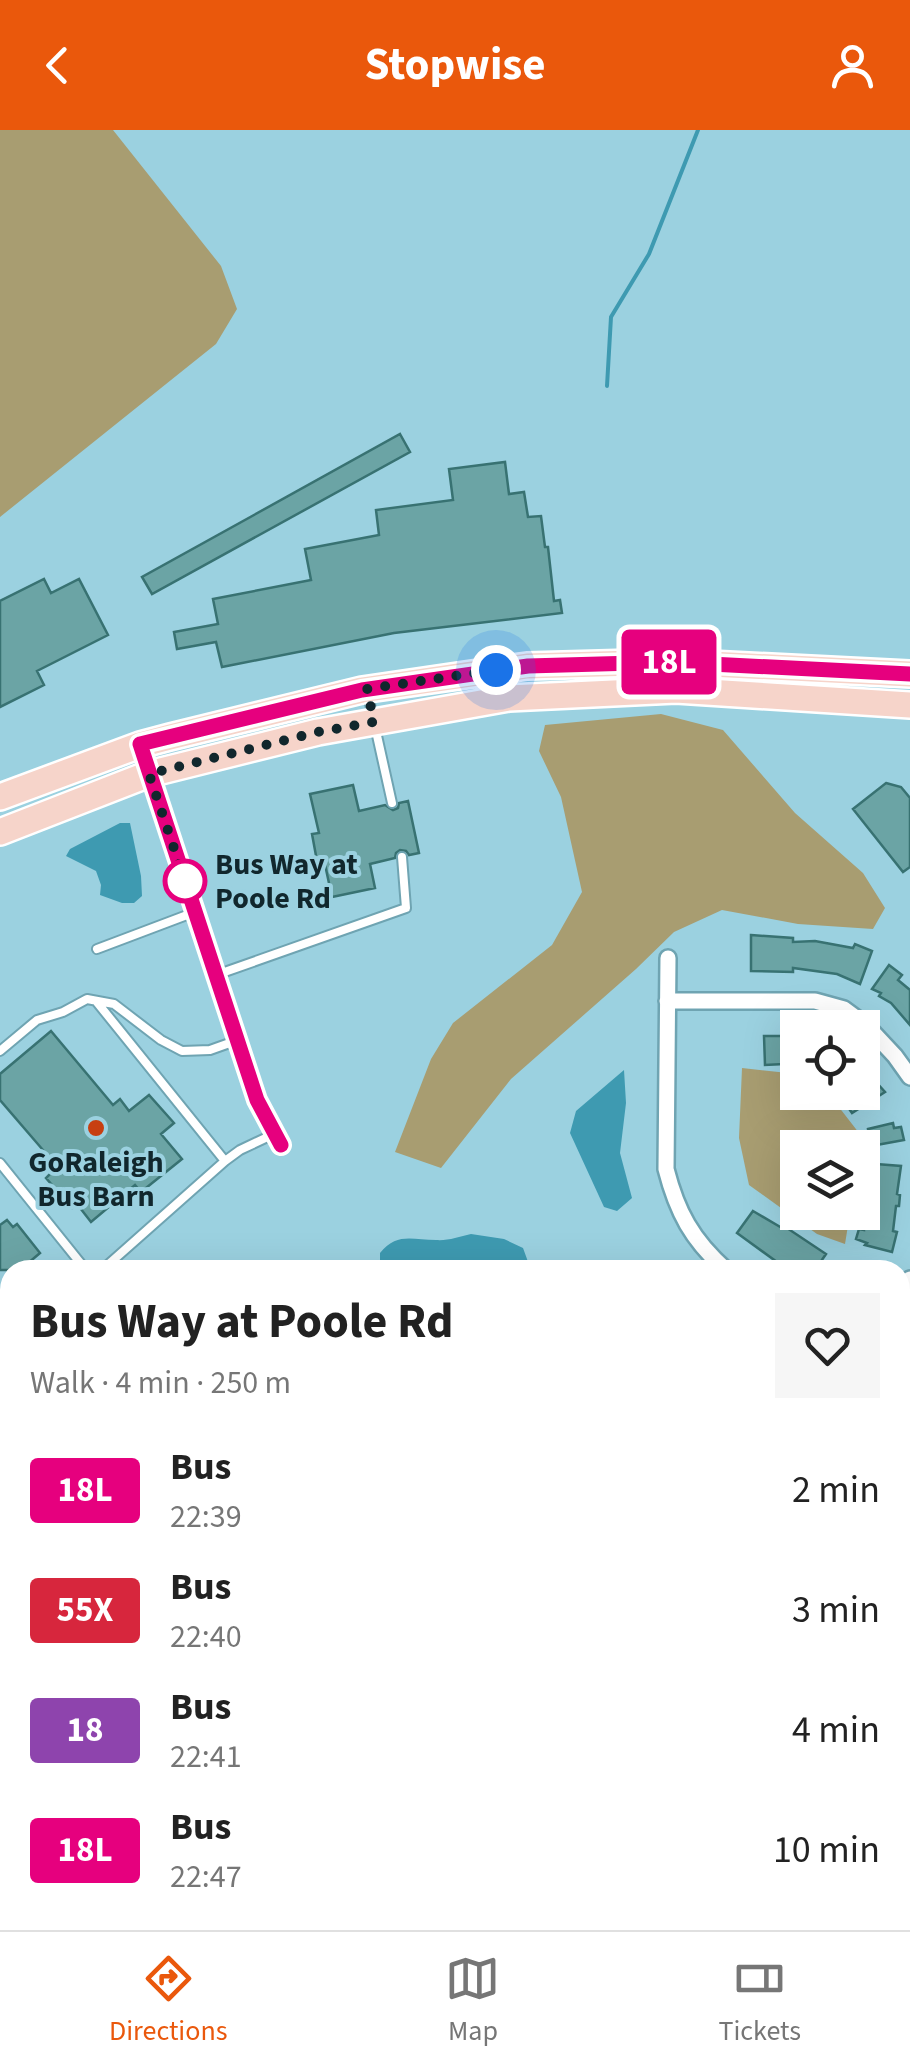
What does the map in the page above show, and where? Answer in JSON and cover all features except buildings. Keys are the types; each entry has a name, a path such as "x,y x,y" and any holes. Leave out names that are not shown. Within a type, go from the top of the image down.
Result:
{"main road":[{"path":"0,797 140,744 367,689 528,666 671,662 910,674"},
{"path":"671,662 676,690"},
{"path":"0,832 149,774 318,732 509,698 676,690 910,705"}],"street":[{"path":"140,744 257,1100 278,1139"},
{"path":"668,958 666,1169 674,1202 688,1228 715,1260"},
{"path":"667,1001 815,1001 844,1009 868,1026 910,1077"}],"lane":[{"path":"367,689 392,803"},
{"path":"216,975 406,908 402,857"},
{"path":"97,949 195,912"},
{"path":"0,1051 37,1020 87,999 114,1004 160,1040 182,1051 210,1050 238,1040"},
{"path":"96,1001 225,1161"},
{"path":"113,1260 225,1161 240,1150 278,1139"},
{"path":"0,1163 78,1260"}],"shaded area":[{"path":"0,130 113,130 221,266 237,309 216,344 0,517"},
{"path":"661,714 723,730 795,813 863,873 885,908 873,929 798,924 722,910 674,932 511,1079 441,1168 395,1152 431,1059 453,1023 552,945 582,892 561,797 539,751 545,725"},
{"path":"742,1068 780,1072 780,1110 841,1110 857,1130 780,1130 780,1207 749,1185 739,1138"},
{"path":"811,1230 847,1230 845,1244"}],"water":[{"path":"120,823 130,823 141,876 142,896 134,903 100,895 96,871 66,856 70,849"},
{"path":"624,1070 626,1103 620,1153 632,1198 617,1211 604,1207 570,1133 576,1111"},
{"path":"471,1234 504,1239 523,1248 527,1260 380,1260 380,1253 393,1242 444,1240"}],"waterway":[{"path":"607,386 611,317 649,254 698,130"}],"bus line":[{"name":"18L","path":"281,1145 257,1100 140,744 362,690 528,666 671,662 910,674"}],"place":[{"name":"Bus Way at Poole Rd","path":"185,881"},
{"name":"GoRaleigh Bus Barn","path":"96,1128"}],"route":[{"path":"185,881 149,774 374,722 367,689 496,670"}]}
